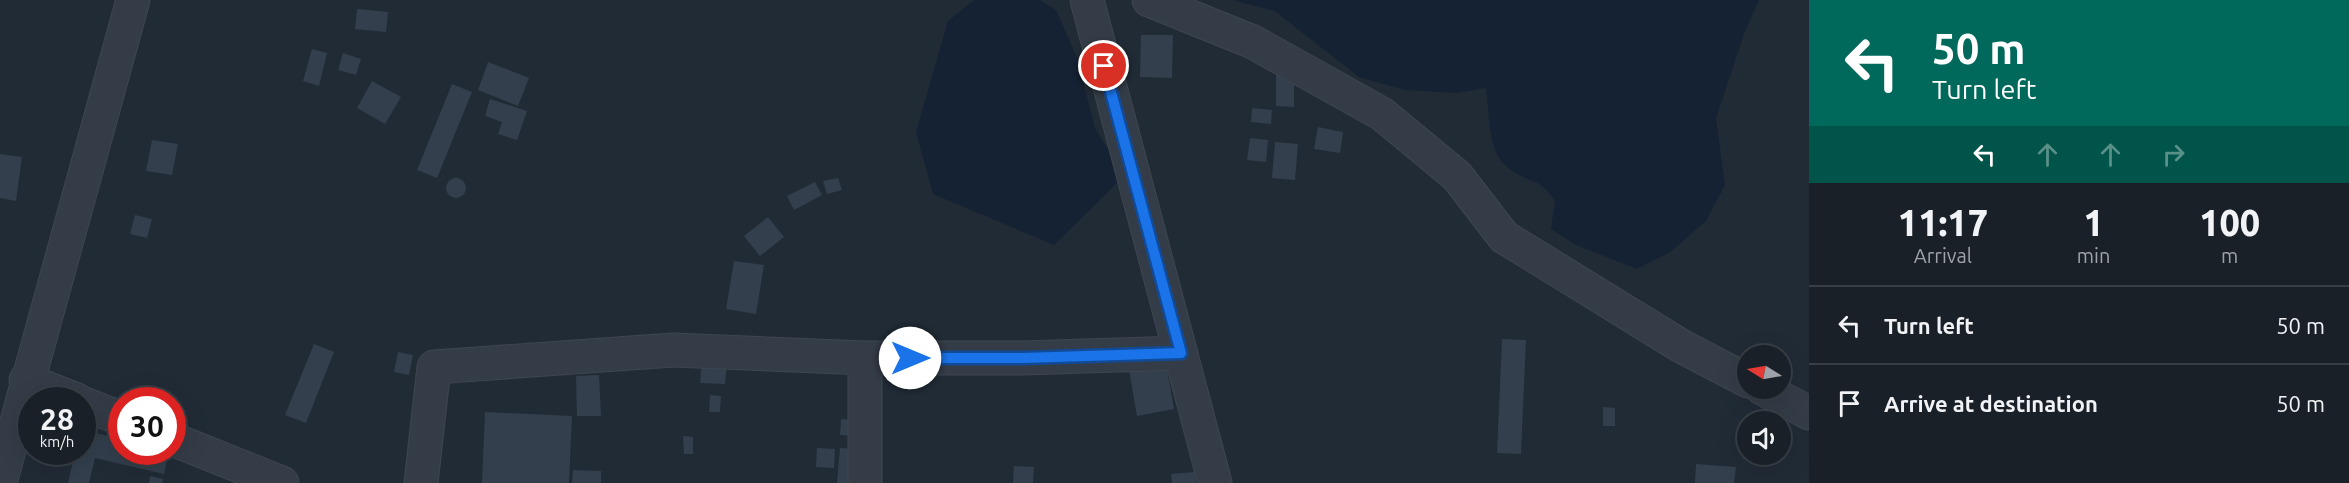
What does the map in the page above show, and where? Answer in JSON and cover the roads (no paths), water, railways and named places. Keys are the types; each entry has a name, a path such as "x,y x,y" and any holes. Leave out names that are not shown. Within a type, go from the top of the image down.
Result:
{"street":[{"path":"0,483 26,380 133,0"},
{"path":"1087,0 1215,483"},
{"path":"1149,0 1253,42 1382,114 1457,176 1504,237 1681,346 1737,375"},
{"path":"422,483 434,367 672,350 866,358 1023,358 1181,353"},
{"path":"865,483 866,358"},
{"path":"26,380 44,387"},
{"path":"1783,399 1809,413"},
{"path":"186,445 282,483"}],"water":[{"path":"974,0 1040,0 1056,10 1077,58 1095,128 1124,176 1054,245 933,194 916,132 948,21"},
{"path":"1232,0 1759,0 1744,34 1716,118 1725,185 1706,221 1670,252 1637,269 1576,245 1551,229 1555,201 1539,184 1511,170 1497,154 1491,132 1486,88 1455,93 1405,90 1359,77 1275,11"}]}
